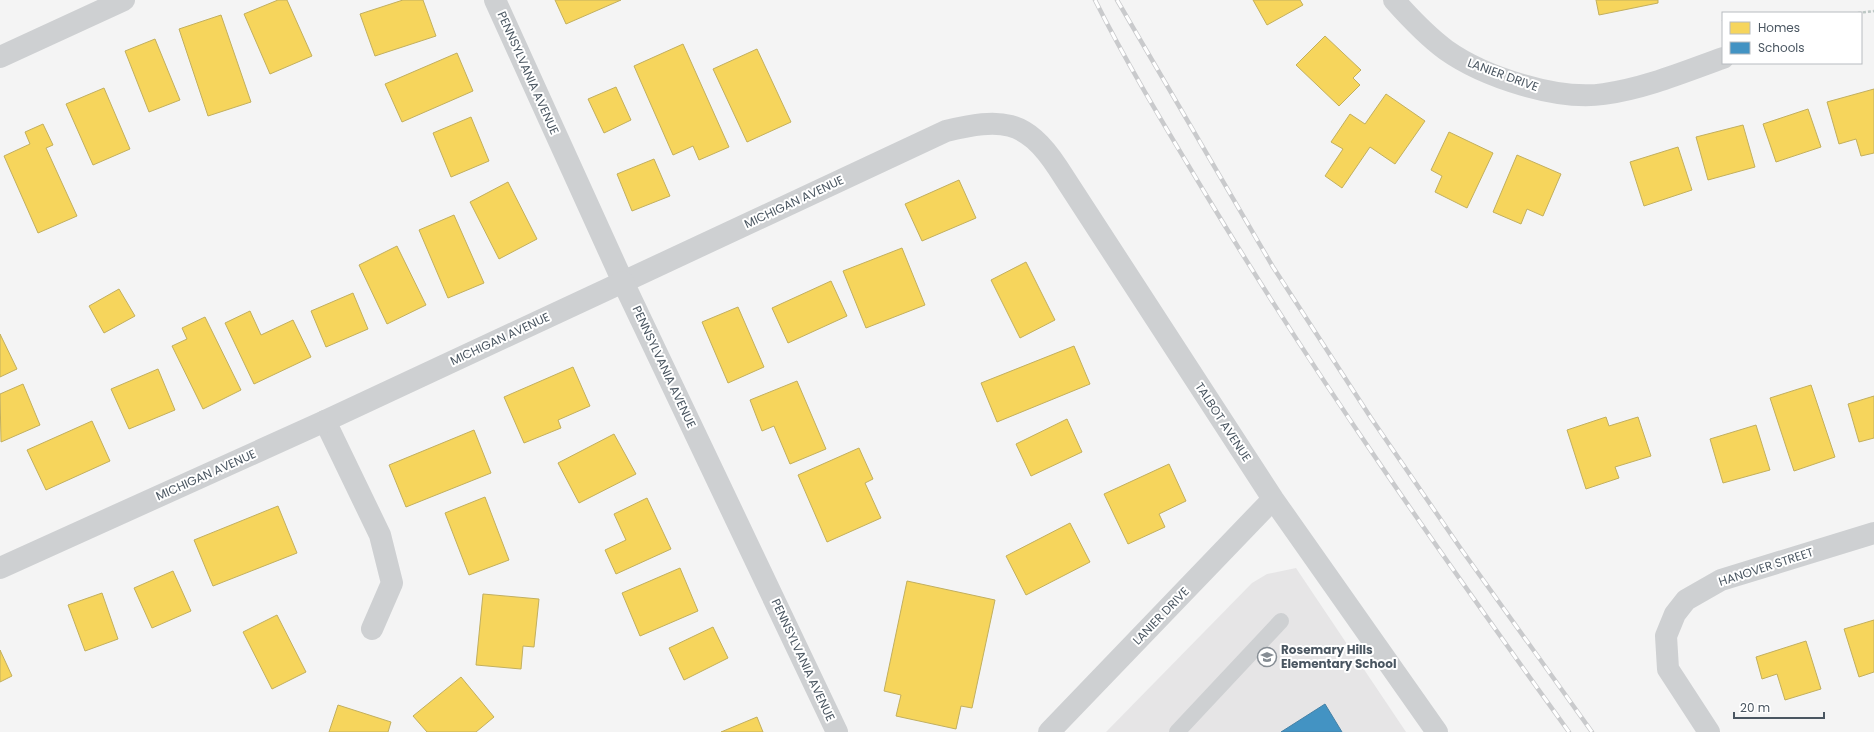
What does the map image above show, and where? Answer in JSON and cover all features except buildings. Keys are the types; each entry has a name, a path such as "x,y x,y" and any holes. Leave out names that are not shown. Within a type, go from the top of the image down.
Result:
{"street":[{"path":"0,57 124,0"},
{"name":"PENNSYLVANIA AVENUE","path":"495,0 623,282 837,732"},
{"name":"LANIER DRIVE","path":"1395,0 1429,36 1446,50 1466,63 1537,89 1574,94 1603,94 1651,84 1722,58"},
{"name":"MICHIGAN AVENUE","path":"0,568 325,421 946,131 978,124 1003,123"},
{"name":"TALBOT AVENUE","path":"1003,123 1014,127 1038,142 1048,153 1273,499 1437,732"},
{"path":"325,421 380,535 392,584 372,629"},
{"name":"LANIER DRIVE","path":"1049,732 1273,499"},
{"name":"HANOVER STREET","path":"1709,732 1668,669 1666,636 1675,614 1686,600 1721,580 1874,533"}],"lane":[{"path":"1177,732 1281,621"}],"path":[{"path":"1862,12 1874,11"}],"shaded area":[{"name":"Rosemary Hills Elementary School","path":"1296,568 1406,732 1106,732 1252,583 1267,574"}],"railway":[{"path":"1095,0 1135,75 1164,125 1250,267 1383,468 1475,601 1569,732"},
{"path":"1117,0 1273,267 1371,418 1461,549 1592,732"}],"place":[{"name":"Rosemary Hills Elementary School","path":"1267,657"}]}
